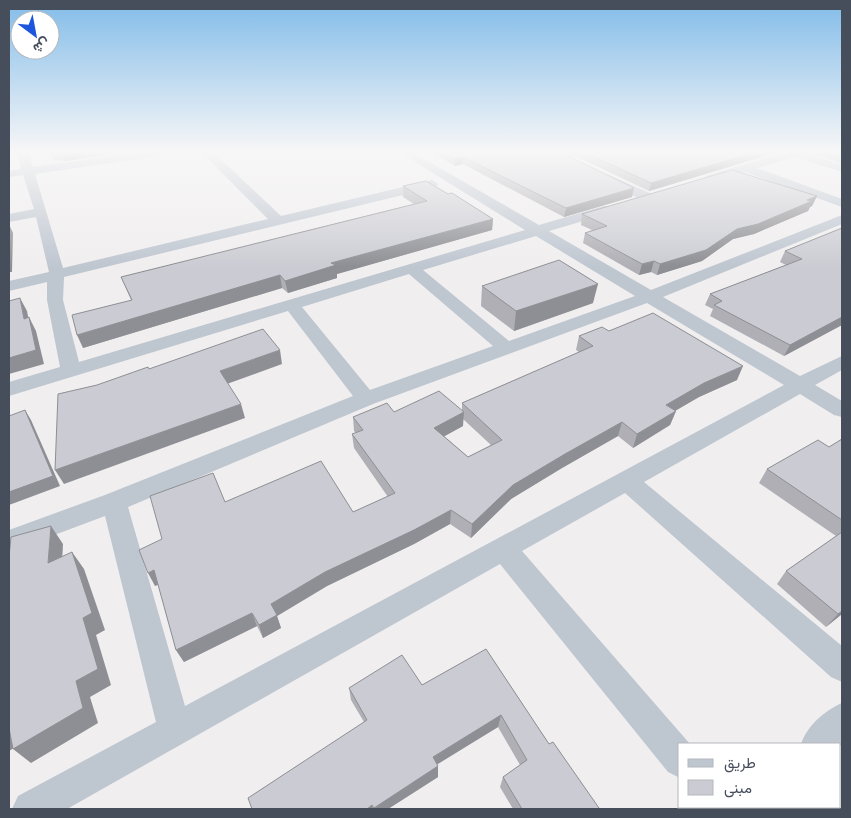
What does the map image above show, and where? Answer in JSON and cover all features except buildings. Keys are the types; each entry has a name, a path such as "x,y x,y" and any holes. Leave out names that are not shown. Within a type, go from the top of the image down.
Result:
{"street":[{"path":"33,190 57,274 54,287 55,300 72,371"},
{"path":"246,190 278,221"},
{"path":"9,286 408,190"},
{"path":"468,190 842,410"},
{"path":"632,190 646,197"},
{"path":"808,190 842,203"},
{"path":"9,389 538,232 665,192"},
{"path":"9,218 41,212"},
{"path":"9,541 114,502 366,399 650,296 842,220"},
{"path":"413,268 508,349"},
{"path":"292,305 366,399"},
{"path":"31,809 505,550 842,362"},
{"path":"628,482 842,666"},
{"path":"114,502 175,729"},
{"path":"505,550 678,758"},
{"path":"819,743 842,720"}]}
